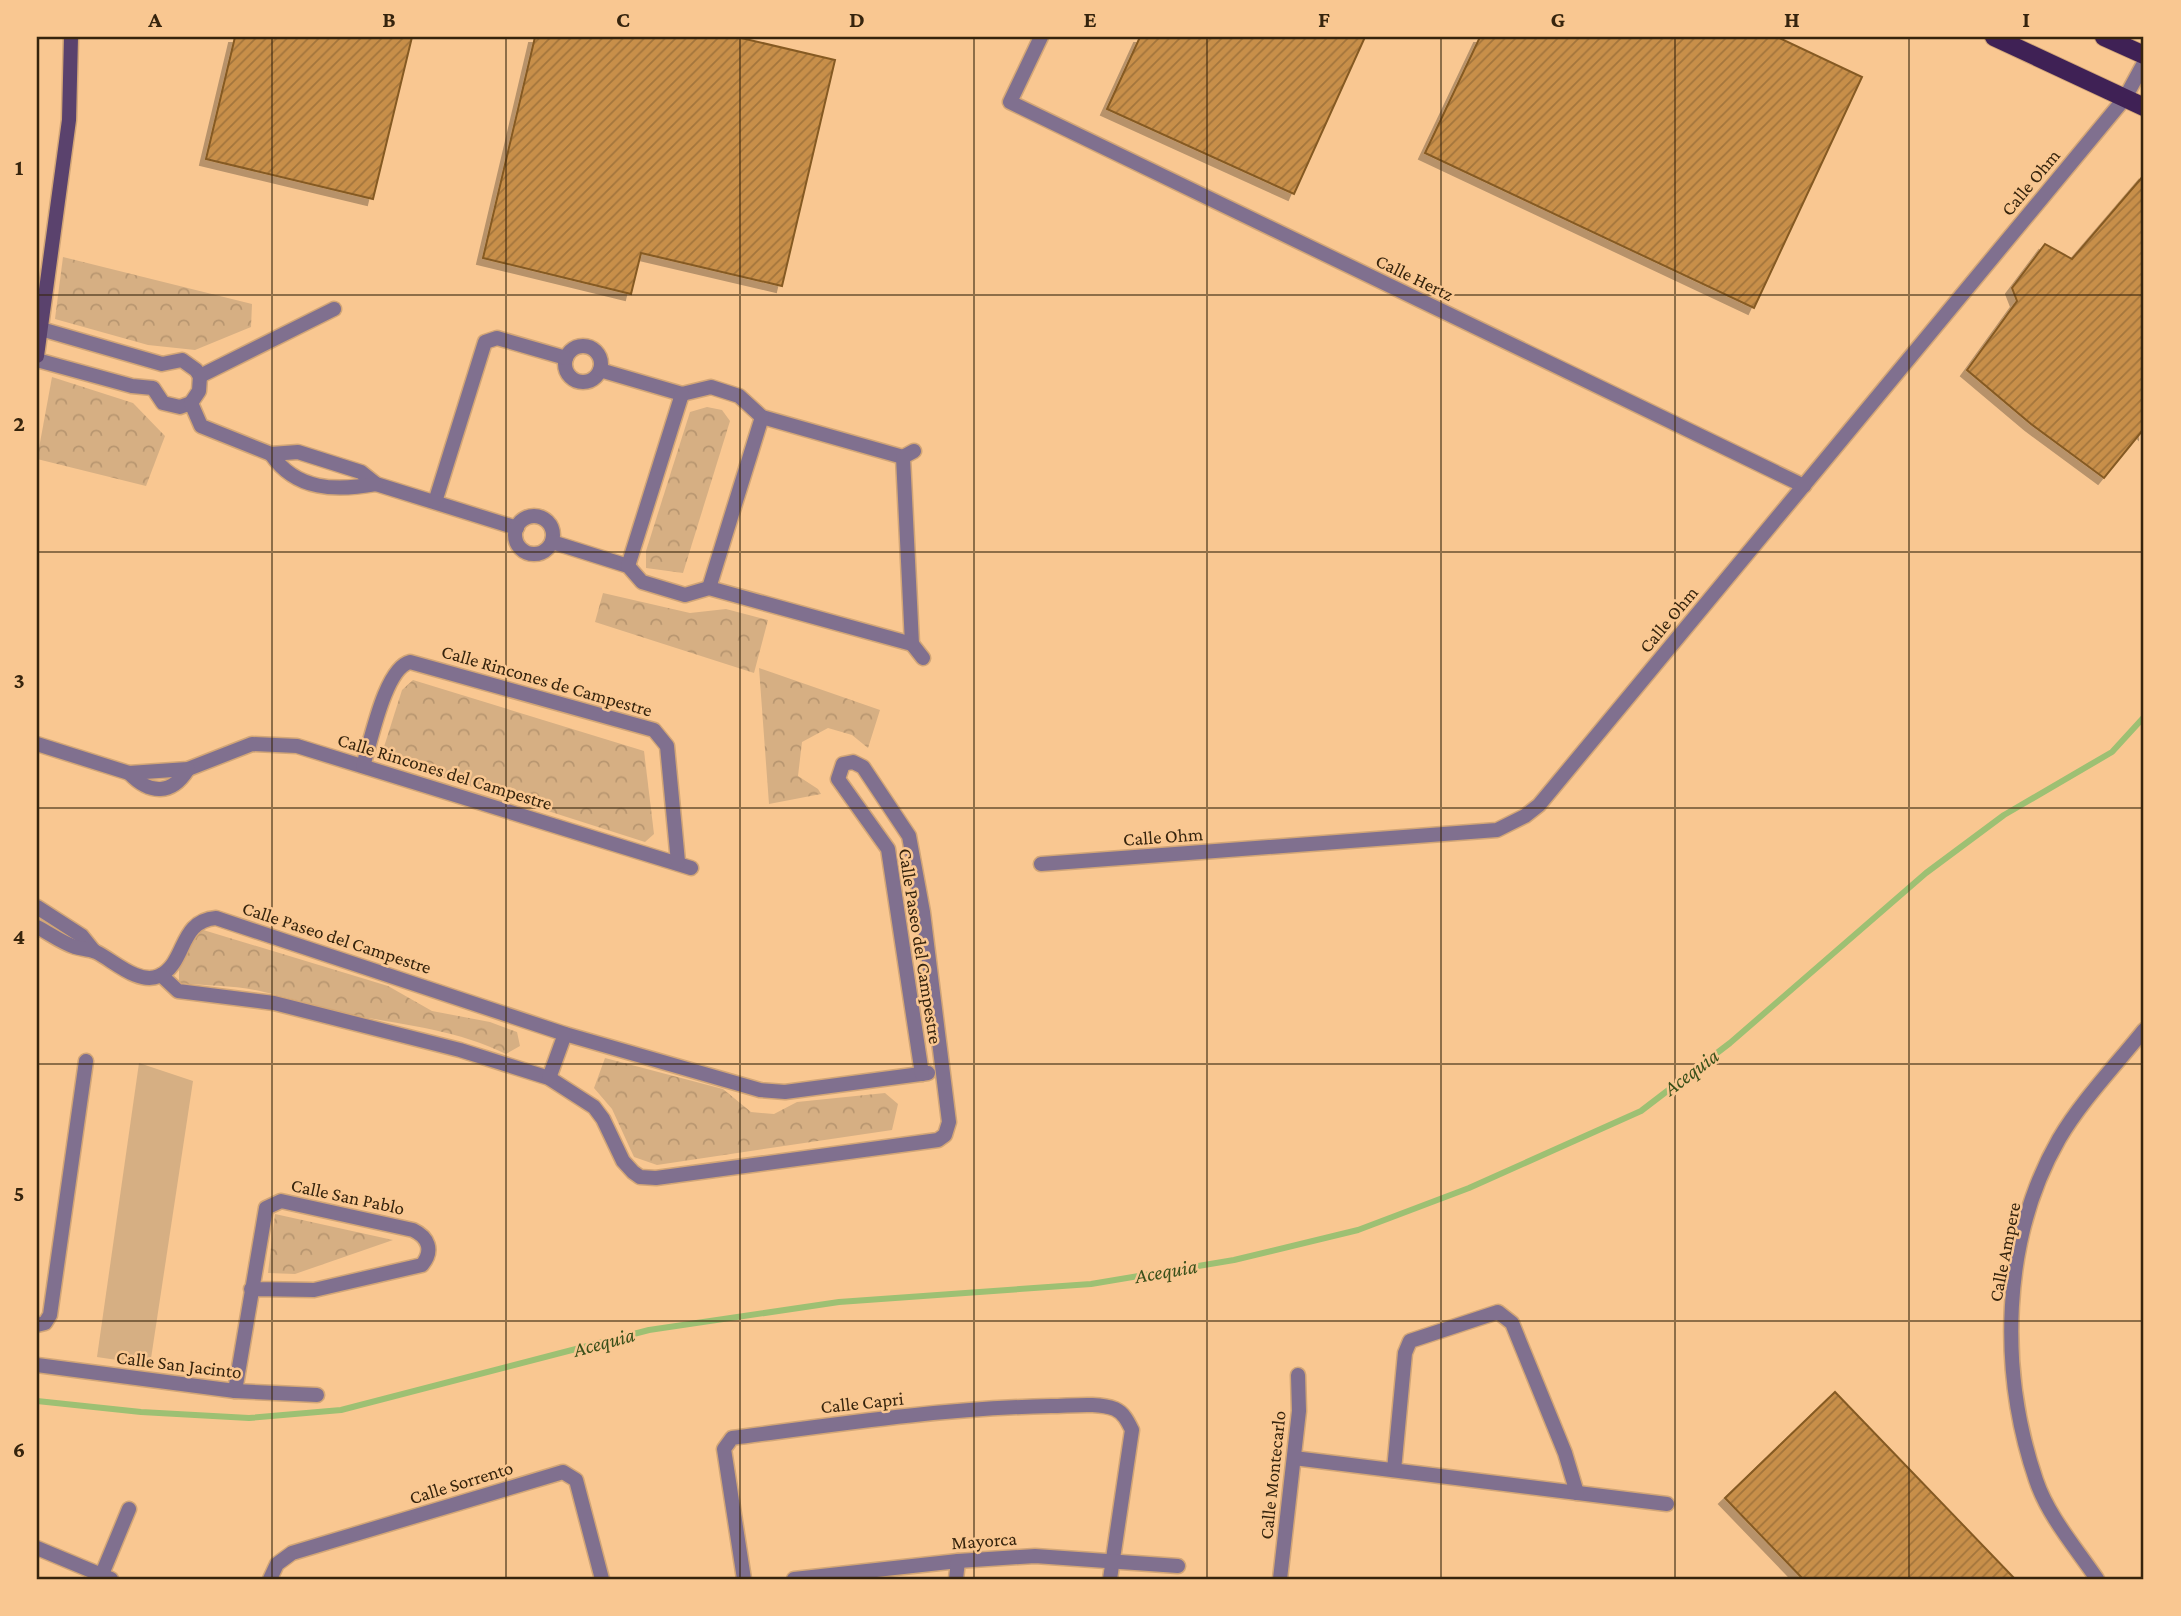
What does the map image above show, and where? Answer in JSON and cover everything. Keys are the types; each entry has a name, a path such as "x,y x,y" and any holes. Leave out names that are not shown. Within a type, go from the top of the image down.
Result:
{"main road":[{"path":"1994,37 2144,107"},
{"path":"2104,37 2144,55"}],"street":[{"path":"71,37 69,120 37,358 132,386 153,388"},
{"name":"Calle Hertz","path":"1041,37 1010,102 1804,486"},
{"name":"Calle Ohm","path":"1041,864 1497,831 1513,824 1539,805 1804,486 2125,98 2144,63"},
{"path":"200,376 334,309"},
{"path":"41,328 162,364 182,360 200,376 200,391 191,402 180,407 163,403 153,388 156,371 162,364"},
{"path":"435,502 485,342 497,338 566,358"},
{"path":"590,347 600,356 600,370 593,380 578,382 567,372 566,358 574,348 590,347"},
{"path":"600,370 682,394 711,387 739,396 762,416 909,454 912,644"},
{"path":"628,566 682,394"},
{"path":"191,402 201,426 271,454 298,452 361,472 376,484 517,527"},
{"path":"709,588 762,416"},
{"path":"271,454 288,474 335,490 376,484"},
{"path":"529,516 544,518 553,530 552,542 545,551 527,552 516,538 517,527 529,516"},
{"path":"552,542 628,566 642,582 685,595 709,588 912,644 923,658"},
{"name":"Calle Rincones de Campestre","path":"363,766 391,677 402,664 410,663 654,730 667,746 685,865"},
{"name":"Calle Rincones del Campestre","path":"37,744 129,773 188,769 231,750 269,742 297,746 685,865"},
{"name":"Calle Paseo del Campestre","path":"161,975 178,991 274,1003 460,1050 549,1078 594,1107 603,1119 623,1161 633,1172 648,1178 938,1140 945,1135 949,1122 923,912 909,836 863,767 847,762 839,769 840,786 869,820 888,849 922,1074"},
{"name":"Calle Rincones del Campestre","path":"129,773 146,788 158,790 176,785 188,769"},
{"name":"Calle Paseo del Campestre","path":"37,907 82,936 94,951"},
{"path":"899,916 923,912"},
{"path":"41,929 54,918"},
{"name":"Calle Paseo del Campestre","path":"41,929 72,946 94,951 135,974 152,978 161,975 170,967 195,925 204,919 216,918 565,1034 760,1090 785,1092 942,1071"},
{"name":"Calle Ampere","path":"2097,1579 2058,1524 2036,1481 2014,1391 2013,1289 2037,1188 2060,1138 2144,1030"},
{"path":"549,1078 565,1034"},
{"path":"37,1325 45,1323 50,1315 86,1061"},
{"name":"Calle San Pablo","path":"235,1391 251,1289 266,1208 274,1202 413,1230 423,1235 428,1242 427,1259 422,1265 314,1290 251,1289"},
{"path":"1394,1470 1405,1353 1409,1341 1498,1312 1512,1323 1565,1453 1577,1493"},
{"name":"Calle San Jacinto","path":"37,1365 235,1391 317,1395"},
{"name":"Calle Montecarlo","path":"1280,1579 1300,1411 1298,1375"},
{"name":"Calle Capri","path":"744,1579 724,1449 732,1438 858,1421 1036,1406 1114,1409 1127,1420 1132,1430 1112,1560"},
{"path":"1294,1458 1667,1504"},
{"name":"Calle Sorrento","path":"270,1579 277,1564 292,1553 563,1472 576,1480 601,1579"},
{"path":"37,1548 104,1578 129,1509"},
{"name":"Mayorca","path":"794,1579 958,1561 1035,1556 1178,1566"},
{"path":"1110,1579 1112,1560"},
{"path":"956,1579 958,1561"}],"green space":[{"path":"63,257 252,304 251,327 195,350 148,345 55,319"},
{"path":"52,377 133,403 165,436 146,486 37,459"},
{"path":"707,407 722,410 730,421 683,573 646,568 646,551 690,412"},
{"path":"603,593 690,613 726,609 768,620 754,673 595,622"},
{"path":"759,668 880,710 868,748 852,735 828,728 802,742 798,776 821,794 769,804"},
{"path":"413,680 644,751 654,834 645,842 391,761 383,750 402,690"},
{"path":"200,929 388,986 432,1011 490,1022 517,1032 520,1046 506,1054 452,1034 345,1014 254,990 179,983 179,969"},
{"path":"605,1058 723,1089 751,1112 774,1114 797,1102 885,1093 898,1104 892,1130 657,1165 634,1157 612,1109 594,1088"},
{"path":"139,1063 193,1081 150,1365 97,1357"},
{"path":"275,1214 393,1240 295,1274 268,1273"}],"building":[{"path":"235,37 412,37 373,199 206,159"},
{"path":"535,37 737,37 835,60 782,286 641,253 631,294 483,258"},
{"path":"1140,37 1365,37 1294,194 1107,109"},
{"path":"1480,37 1777,37 1862,77 1754,308 1425,153"},
{"path":"2144,175 2144,433 2142,431 2104,478 2031,424 1967,370 2017,301 2012,288 2045,244 2072,259"},
{"path":"1835,1392 2015,1579 1803,1579 1725,1498"}],"waterway":[{"name":"Acequia","path":"37,1401 141,1412 249,1418 341,1410 649,1330 839,1302 1091,1284 1234,1260 1358,1230 1469,1188 1641,1111 1730,1043 1926,873 2004,815 2112,752 2144,717"}]}
